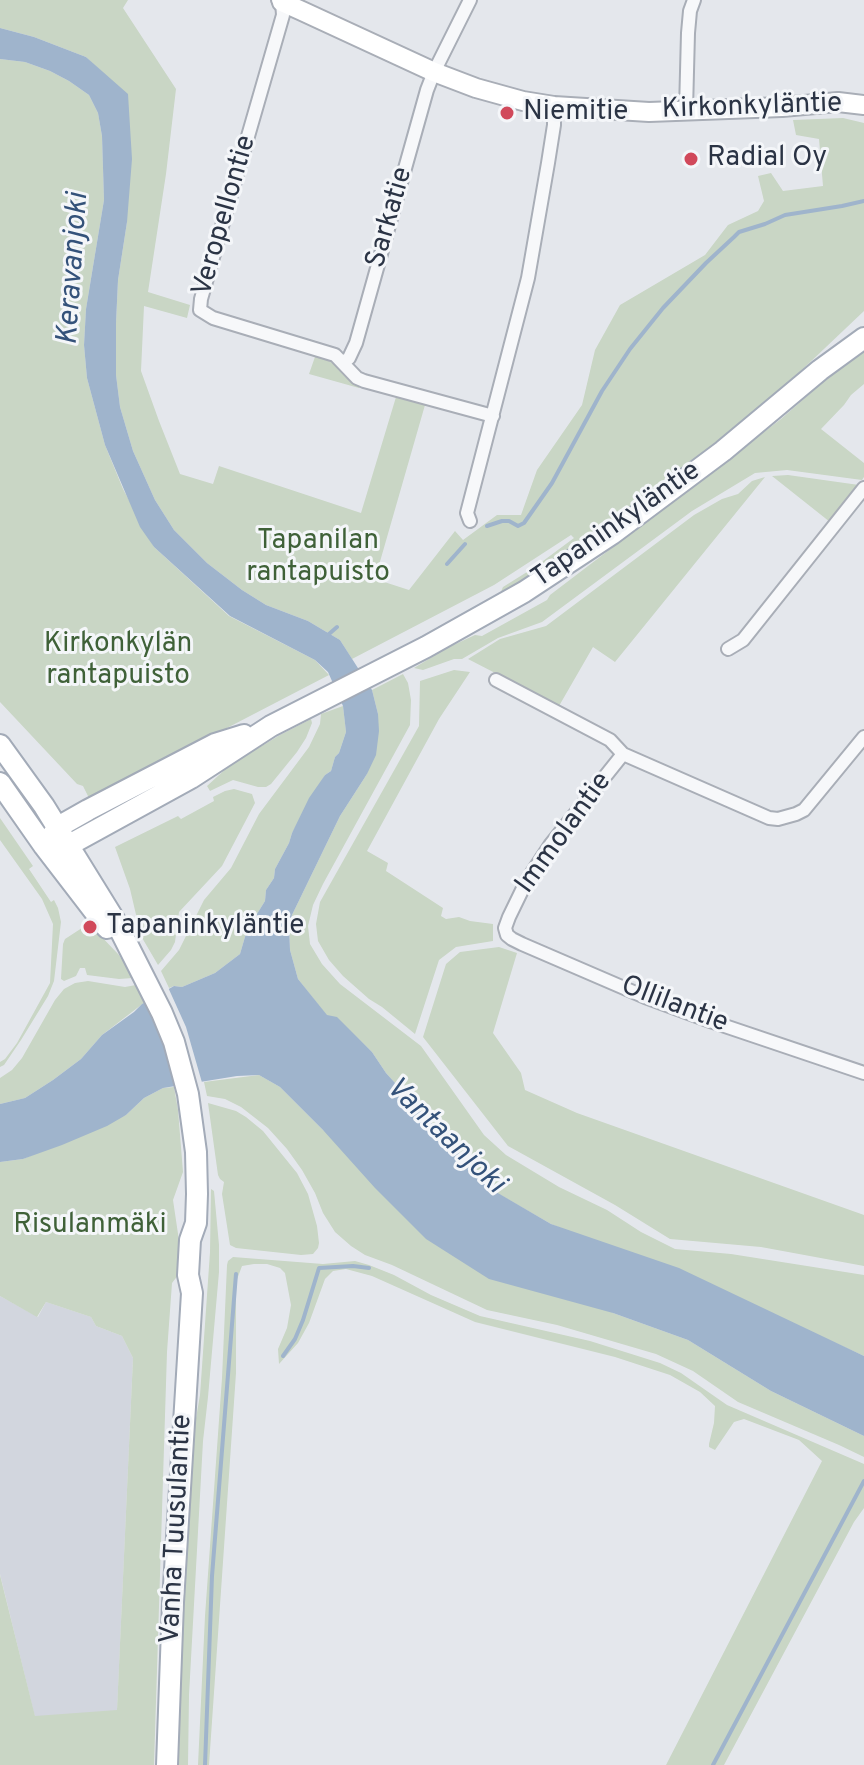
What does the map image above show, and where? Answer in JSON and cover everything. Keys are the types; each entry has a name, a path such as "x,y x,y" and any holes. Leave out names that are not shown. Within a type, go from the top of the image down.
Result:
{"main road":[{"name":"Tapaninkyläntie","path":"820,370 864,321"},
{"name":"Tapaninkyläntie","path":"44,846 191,778 271,726 426,647 524,592 612,534 723,451 820,370 864,338"},
{"path":"0,745 63,836 117,924 131,954"},
{"path":"0,783 44,846 131,954"},
{"name":"Vanha Tuusulantie","path":"131,954 174,1042 188,1094 196,1152 196,1223 190,1240 188,1275 192,1293 174,1587 167,1765"}],"street":[{"name":"Sarkatie","path":"344,362 356,343 427,90 470,0"},
{"path":"686,110 688,33 694,0"},
{"name":"Kirkonkyläntie","path":"281,1 434,72 493,94 554,106 649,112 838,102 864,105"},
{"name":"Veropellontie","path":"281,1 283,15 200,310 213,318 335,355 357,378 364,381 493,416"},
{"path":"470,521 467,513 528,278 554,125 554,106"},
{"path":"728,649 743,640 864,488"},
{"path":"496,680 610,740 623,754"},
{"name":"Immolantie","path":"509,917 526,882 551,844 623,754 769,818 778,819 804,810 864,737"},
{"name":"Ollilantie","path":"509,917 505,928 507,935 522,944 645,997 864,1073"}],"shaded area":[{"path":"0,1296 38,1317 46,1302 91,1317 96,1326 122,1336 133,1358 117,1711 35,1717 0,1574"}],"green space":[{"name":"Tapanilan rantapuisto","path":"0,0 128,0 123,8 176,89 148,292 190,305 187,318 144,306 141,371 180,474 213,484 219,466 361,513 396,397 425,405 375,579 409,590 455,531 463,540 497,515 521,515 537,470 582,405 595,350 620,305 705,255 728,225 758,211 764,201 758,176 771,173 783,191 823,186 819,139 796,135 793,120 843,118 864,123 864,311 786,385 621,516 499,596 503,587 574,538 571,535 494,585 352,659 340,640 308,621 266,605 207,563 174,530 155,500 133,451 120,407 116,375 118,280 127,222 105,75 86,57 0,28"},
{"name":"Kirkonkylän rantapuisto","path":"0,59 25,62 69,81 89,95 98,113 102,136 104,200 86,309 84,345 87,378 105,445 123,489 154,547 229,616 315,660 329,675 225,729 238,727 90,800 83,786 77,784 0,702"},
{"path":"864,346 864,384 821,429 864,463 862,480 787,470 755,473 692,511 542,622 498,638 462,659 423,670 414,668 447,648 475,635 482,636 547,600 781,419"},
{"path":"316,354 334,364 359,388 309,374"},
{"path":"788,475 859,485 830,522 772,476"},
{"path":"765,477 615,662 593,647 559,706 468,659 500,639 546,626 694,515 738,494 752,481"},
{"path":"454,670 470,672 439,719 367,851 388,863 386,871 443,908 441,916 446,919 459,917 493,924 493,941 456,947 439,960 415,1034 343,976 318,941 316,924 320,902 419,726 420,681"},
{"path":"403,674 411,700 410,725 313,905 308,926 310,944 322,964 340,984 421,1046 484,1135 506,1155 559,1187 675,1249 731,1254 864,1275 864,1356 551,1224 490,1189 386,1073 372,1052 337,1018 327,1016 298,979 290,950 289,925 292,915 340,816 367,774 378,714 372,690"},
{"path":"343,706 346,732 339,753 292,833 266,890 265,901 247,930 240,954 215,973 182,987 169,988 161,971 179,950 204,900 231,868 259,814 309,747 320,724 321,714"},
{"path":"311,719 306,738 271,784 258,787 233,780 210,791 207,786 230,765"},
{"path":"234,789 252,794 255,803 222,866 179,912 175,942 158,965 141,936 130,889 115,847 178,816 181,819 214,801 213,797"},
{"path":"0,818 33,866 29,869 51,902 54,900 61,922 54,981 48,996 21,1040 0,1067 0,1062 17,1043 50,983 53,924 42,899 0,840"},
{"path":"85,926 93,936 98,933 119,955 133,978 87,975 85,968 80,968 76,976 64,981 61,979 65,939"},
{"path":"499,947 517,953 493,1033 521,1073 525,1090 577,1113 864,1215 864,1266 761,1247 670,1239 508,1146 423,1037 446,964 460,952"},
{"path":"88,981 125,987 136,985 145,1002 102,1035 81,1059 53,1080 25,1098 0,1104 0,1078 22,1058 55,1000 64,989"},
{"path":"259,1075 280,1087 323,1130 613,1313 688,1340 771,1391 864,1436 864,1457 738,1402 693,1371 656,1354 557,1325 487,1310 365,1255 335,1232 302,1170 268,1128 241,1107 225,1099 207,1096 204,1082"},
{"name":"Risulanmäki","path":"174,1087 183,1172 173,1200 181,1254 179,1274 172,1283 167,1352 154,1765 0,1765 0,1575 35,1716 117,1710 133,1358 122,1336 96,1326 91,1317 46,1302 37,1317 0,1296 0,1162 23,1159 126,1115 144,1098 163,1088"},
{"path":"208,1103 246,1117 263,1131 297,1173 308,1194 317,1226 319,1243 313,1254 230,1245 222,1194 224,1182 218,1175"},
{"path":"211,1189 214,1191 219,1272 203,1441 188,1765 177,1765 187,1520 192,1441 200,1395"},
{"path":"233,1257 323,1264 355,1261 369,1265 480,1316 590,1341 660,1363 681,1373 727,1405 864,1464 864,1508 724,1765 666,1765 822,1461 799,1440 744,1419 734,1422 715,1450 709,1444 715,1406 700,1392 670,1375 615,1357 475,1322 372,1276 346,1269 333,1271 325,1279 309,1323 298,1343 279,1364 278,1349 287,1328 291,1305 285,1273 267,1264 254,1264 242,1266 236,1282 236,1373 209,1765 198,1765 227,1265"}],"water":[{"path":"0,28 86,57 128,94 132,159 118,280 116,375 120,407 133,451 155,500 174,530 207,563 242,590 266,605 308,621 340,640 372,690 378,714 376,755 340,816 289,925 290,950 298,979 327,1015 337,1017 372,1052 386,1073 491,1189 551,1224 679,1268 864,1356 864,1436 771,1391 688,1340 613,1313 489,1279 426,1239 280,1087 259,1075 163,1088 107,1126 23,1159 0,1162 0,1104 25,1098 53,1080 81,1059 102,1035 142,1004 174,986 182,987 215,973 240,954 247,930 265,901 266,890 292,833 309,798 331,771 346,732 343,706 328,672 315,660 230,616 154,547 140,527 105,445 87,378 84,345 86,309 104,200 102,136 98,113 89,95 69,81 25,62 0,59"}],"pier":[{"path":"167,985 186,1027 203,1086 176,1090 168,1056 144,998"}],"waterway":[{"path":"487,526 502,521 518,526 524,523 552,483 602,391 630,349 663,308 739,232 785,215 864,201"},
{"path":"447,564 465,544"},
{"path":"329,634 337,627"},
{"path":"283,1356 303,1320 319,1268 369,1268"},
{"path":"205,1765 212,1576 236,1274"},
{"path":"713,1765 864,1481"}],"place":[{"name":"Niemitie","path":"507,113"},
{"name":"Radial Oy","path":"691,159"},
{"name":"Tapaninkyläntie","path":"90,927"}],"water label":[{"name":"Keravanjoki","path":"75,269"},
{"name":"Vantaanjoki","path":"444,1137"}]}
